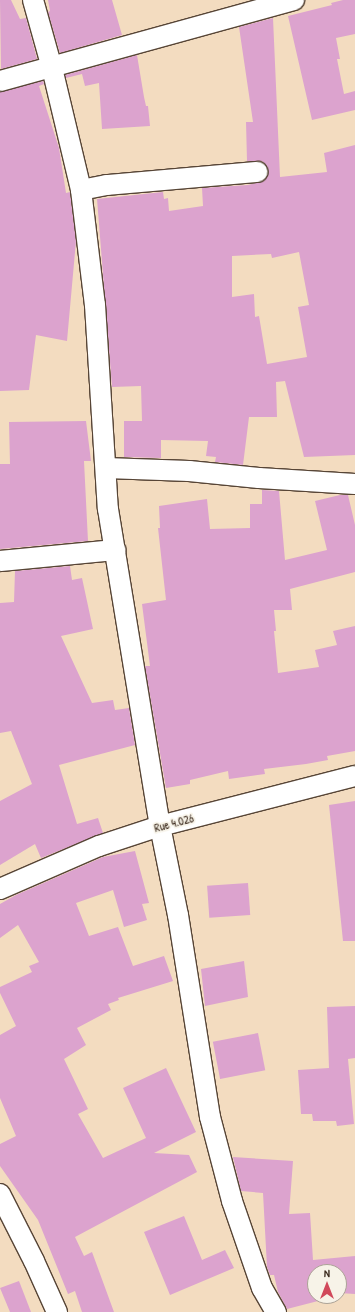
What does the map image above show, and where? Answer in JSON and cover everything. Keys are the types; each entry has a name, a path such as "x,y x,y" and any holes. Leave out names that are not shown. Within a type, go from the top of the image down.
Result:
{"street":[{"path":"33,0 52,68 81,190 95,305 108,509 160,826 178,915 210,1117 232,1200 262,1288 276,1312"},
{"path":"0,81 52,68 294,0"},
{"path":"81,190 107,185 257,172"},
{"path":"106,468 189,471 355,484"},
{"path":"0,561 115,550"},
{"name":"Rue 4.026","path":"0,889 99,846 160,826 355,776"},
{"path":"0,1194 34,1261 57,1312"}],"building":[{"path":"0,0 11,0 20,19 26,18 37,59 1,69"},
{"path":"48,0 112,0 122,35 60,53 48,12 50,11"},
{"path":"343,0 355,0 355,34 336,38 340,59 337,59 344,94 355,91 355,110 312,120 288,16 332,5 331,3"},
{"path":"273,18 280,177 327,172 324,153 355,145 355,455 304,457 285,381 276,382 277,417 249,417 243,465 215,462 216,457 206,456 208,441 161,440 161,458 124,457 124,421 142,421 141,386 112,387 97,199 163,192 164,199 168,198 169,211 203,206 202,188 248,185 264,181 268,171 266,165 262,161 247,161 246,122 253,122 239,27","holes":["299,252 309,305 298,307 307,357 267,364 259,316 255,317 254,294 232,297 232,256 271,254 272,258"]},
{"path":"137,55 144,97 146,106 148,106 150,126 102,129 99,83 85,86 82,74 66,78 65,75"},
{"path":"43,81 44,84 39,86 59,148 66,193 70,192 76,241 67,341 36,335 29,390 0,391 0,92"},
{"path":"86,421 91,461 84,461 88,541 0,549 0,464 10,464 9,422"},
{"path":"262,490 279,491 285,560 327,550 315,501 340,495 348,495 355,525 355,572 290,589 292,610 274,610 276,631 274,631 278,673 319,667 315,650 337,645 333,631 355,626 355,751 327,756 328,760 264,769 265,774 229,779 228,771 190,780 190,784 166,788 145,666 150,666 142,604 166,600 158,528 160,528 159,506 207,499 210,529 250,528 250,504 262,504"},
{"path":"70,566 72,580 82,578 93,629 61,636 92,703 113,700 115,710 129,708 135,745 59,765 77,824 98,818 103,833 41,858 35,844 0,865 0,801 32,784 11,731 0,733 0,603 14,602 15,571"},
{"path":"355,801 355,941 343,941 329,805"},
{"path":"135,851 149,903 142,904 147,920 124,927 113,890 76,903 89,936 118,927 133,966 164,956 173,981 118,998 119,1000 108,1004 111,1010 77,1028 86,1045 64,1059 88,1109 78,1114 103,1158 146,1138 123,1088 166,1068 196,1132 154,1153 189,1155 197,1172 75,1237 84,1256 92,1252 114,1312 82,1312 75,1291 68,1294 38,1220 0,1166 0,1144 16,1136 0,1098 0,1035 16,1026 0,993 0,987 32,972 29,966 39,962 18,925 0,938 0,904 16,895 103,857"},
{"path":"248,883 250,915 209,918 207,886"},
{"path":"244,961 248,997 205,1006 201,969"},
{"path":"355,1006 355,1058 348,1059 354,1124 337,1126 336,1121 313,1121 312,1114 301,1114 298,1070 329,1068 327,1007"},
{"path":"258,1033 265,1070 220,1079 213,1042"},
{"path":"233,1157 293,1161 289,1214 310,1213 313,1260 355,1256 355,1294 347,1294 347,1264 307,1264 307,1304 287,1309 278,1292 274,1275 270,1275 267,1267 263,1193 241,1191"},
{"path":"184,1216 202,1260 225,1250 234,1268 170,1295 144,1232"},
{"path":"19,1281 31,1312 10,1312 0,1288"}]}
